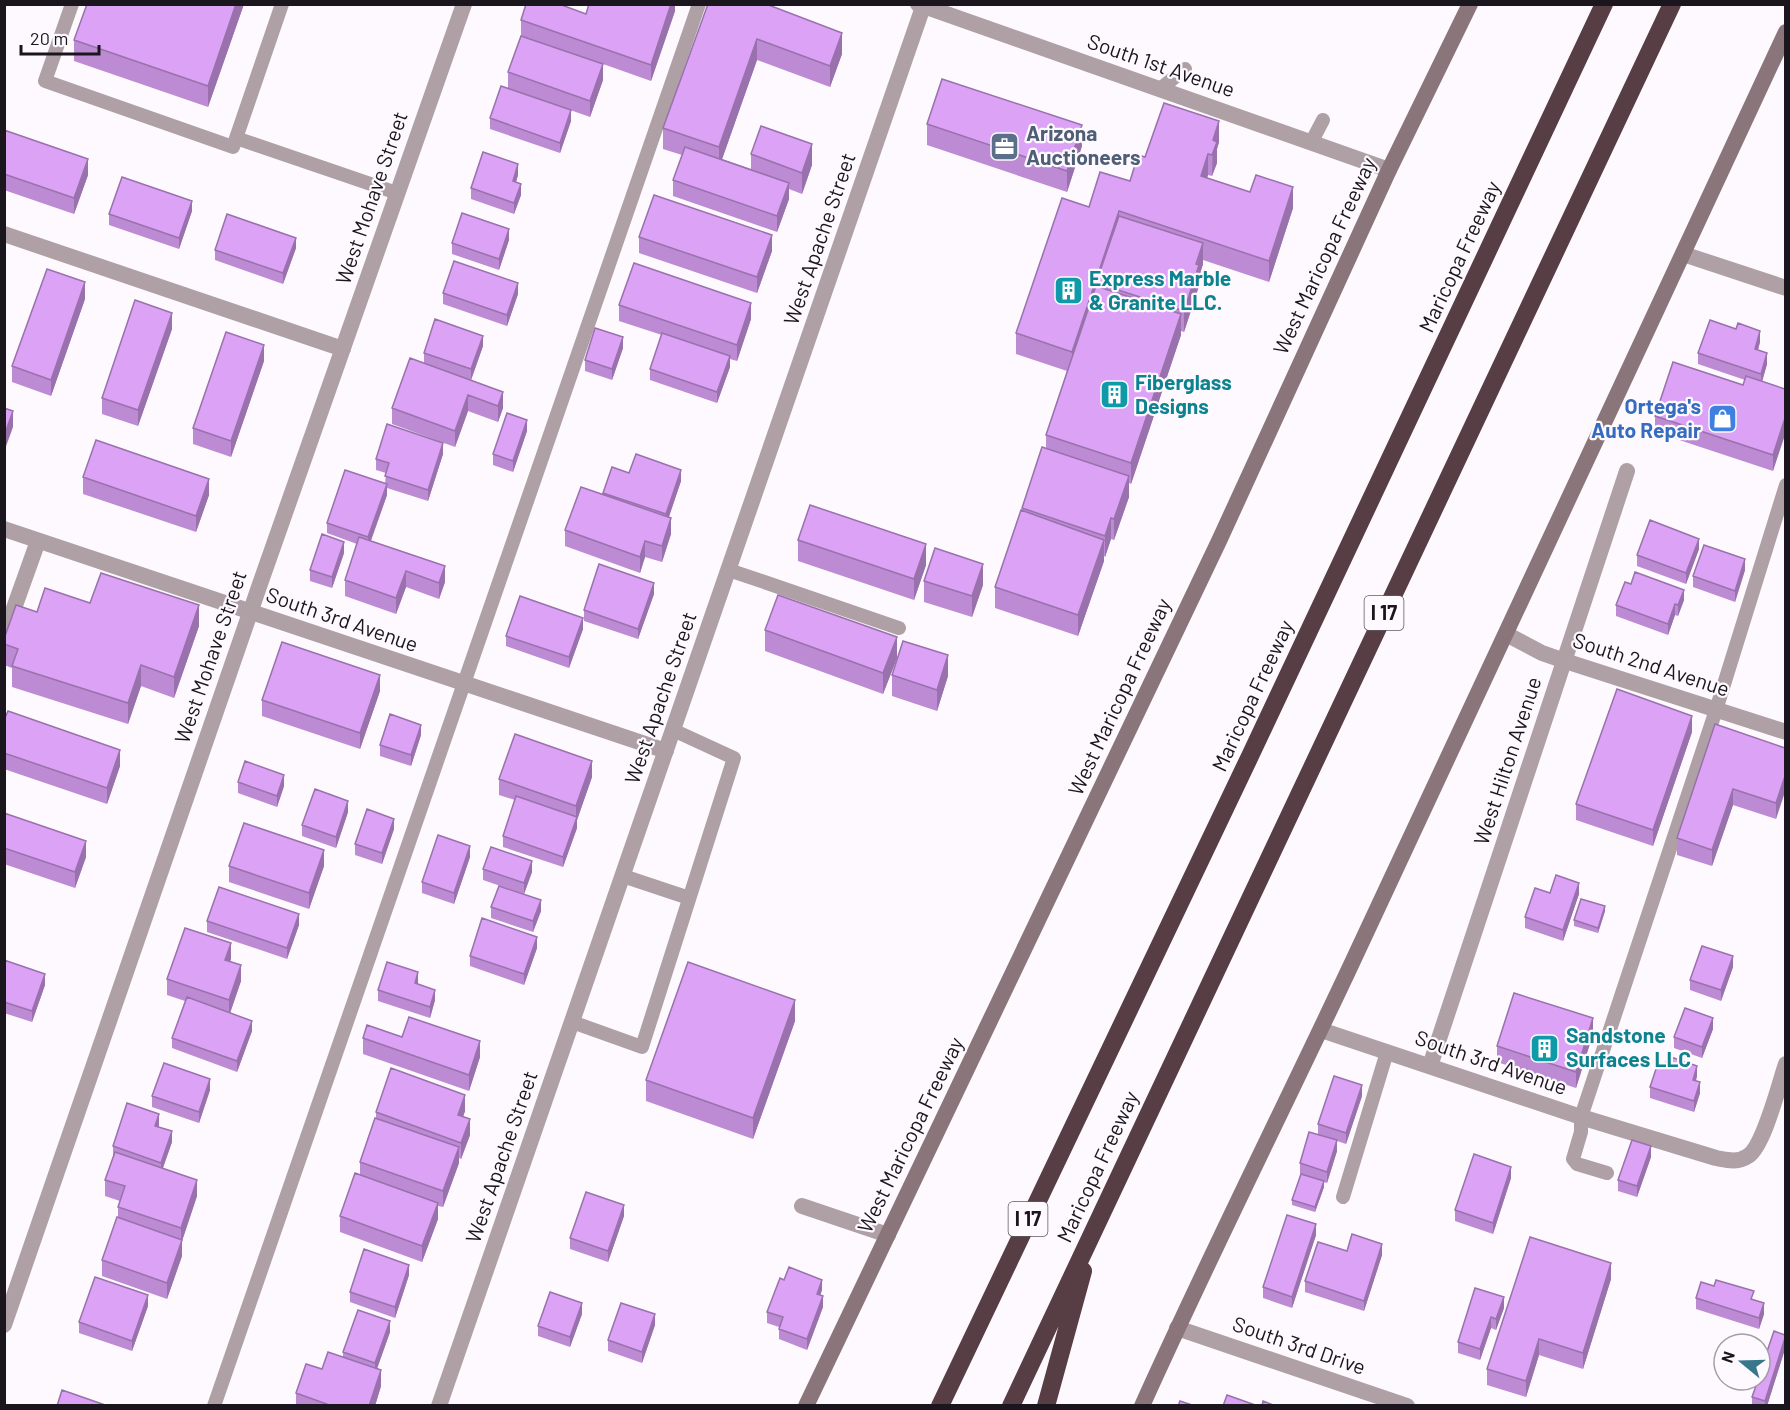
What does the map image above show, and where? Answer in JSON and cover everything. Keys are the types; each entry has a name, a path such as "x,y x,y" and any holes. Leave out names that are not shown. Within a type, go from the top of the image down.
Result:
{"highway":[{"name":"Maricopa Freeway","path":"940,1406 1251,754 1604,4"},
{"name":"Maricopa Freeway","path":"1011,1406 1672,4"},
{"path":"1046,1406 1097,1221"},
{"path":"927,1406 950,1382"}],"main road":[{"name":"West Maricopa Freeway","path":"806,1406 1219,541 1389,170 1470,4"},
{"path":"1142,1406 1177,1328 1321,1030 1785,32"}],"street":[{"name":"West Mohave Street","path":"4,1325 250,612 464,4"},
{"name":"South 1st Avenue","path":"922,5 1389,170"},
{"name":"West Apache Street","path":"439,1406 922,5"},
{"path":"4,234 343,349"},
{"path":"1683,254 1785,288"},
{"name":"West Hilton Avenue","path":"1430,1066 1628,471"},
{"name":"South 3rd Avenue","path":"4,529 666,751"},
{"path":"4,636 38,541"},
{"name":"South 2nd Avenue","path":"1506,634 1565,661 1785,732"},
{"name":"South 3rd Avenue","path":"1321,1030 1581,1117 1716,1158 1737,1161 1750,1155 1760,1140 1785,1064"},
{"path":"802,1206 888,1235"},
{"name":"South 3rd Drive","path":"1177,1328 1407,1406"}],"lane":[{"path":"72,4 45,81 233,147 282,4"},
{"path":"214,1406 699,4"},
{"path":"1160,90 1185,69"},
{"path":"1311,143 1323,120"},
{"path":"236,138 397,194"},
{"path":"1607,1173 1577,1164 1573,1160 1581,1132 1581,1117 1716,710 1785,485"},
{"path":"729,570 899,628"},
{"path":"572,1023 642,1047 734,758 673,730"},
{"path":"623,876 689,898"},
{"path":"1343,1197 1387,1052"}],"building":[{"path":"87,4 236,4 208,86 74,40"},
{"path":"526,4 559,4 586,14 589,4 671,4 651,65 521,20"},
{"path":"708,4 766,4 842,33 830,66 757,39 719,147 663,128"},
{"path":"521,36 603,64 590,101 508,72"},
{"path":"942,79 1082,125 1067,171 927,124"},
{"path":"501,86 571,110 560,143 490,118"},
{"path":"1164,103 1219,121 1213,140 1217,142 1212,155 1208,154 1201,176 1250,192 1256,175 1293,187 1269,261 1119,211 1072,352 1016,333 1062,198 1089,207 1100,172 1130,181 1138,155 1145,157"},
{"path":"761,126 812,144 802,173 751,154"},
{"path":"4,130 88,159 74,198 4,174"},
{"path":"685,147 789,183 777,216 673,180"},
{"path":"483,152 518,164 513,181 521,184 514,203 471,188"},
{"path":"122,177 192,201 179,238 109,214"},
{"path":"654,195 772,235 757,277 639,237"},
{"path":"462,213 509,229 499,259 452,243"},
{"path":"227,214 296,238 283,273 215,250"},
{"path":"1119,216 1203,243 1196,264 1199,265 1184,311 1096,283"},
{"path":"454,261 518,283 507,315 443,293"},
{"path":"634,263 751,303 737,345 619,305"},
{"path":"47,269 85,282 51,380 12,366"},
{"name":"Fiberglass Designs","path":"1096,286 1181,314 1131,463 1046,435"},
{"path":"135,300 172,313 138,410 102,398"},
{"path":"435,319 483,336 471,369 424,353"},
{"path":"1710,320 1736,329 1738,323 1760,331 1755,349 1767,353 1761,374 1698,353"},
{"path":"595,328 623,337 612,369 585,360"},
{"path":"226,332 264,345 231,441 193,428"},
{"path":"662,333 730,356 717,392 650,369"},
{"path":"410,358 503,392 498,406 468,395 455,431 392,408"},
{"name":"Ortega's Auto Repair","path":"1673,362 1743,385 1746,376 1785,389 1785,418 1773,455 1655,416"},
{"path":"4,408 13,411 4,436"},
{"path":"507,413 527,420 513,461 493,454"},
{"path":"387,424 443,443 428,490 385,476 389,463 376,459"},
{"path":"96,440 209,479 196,516 83,477"},
{"path":"1042,447 1129,476 1114,519 1111,518 1105,536 1022,508"},
{"path":"636,454 681,470 666,514 603,493 612,467 629,473"},
{"path":"345,470 387,484 368,537 327,523"},
{"path":"581,487 671,518 662,546 645,541 640,557 565,530"},
{"path":"810,505 926,544 914,579 798,540"},
{"path":"1021,510 1104,540 1078,615 995,587"},
{"path":"1650,520 1699,539 1686,573 1637,555"},
{"path":"322,534 344,542 332,577 310,570"},
{"path":"359,537 445,566 439,583 406,571 396,598 345,580"},
{"path":"1704,545 1745,559 1735,591 1693,576"},
{"path":"935,548 983,564 972,596 924,581"},
{"path":"599,564 654,583 638,629 584,610"},
{"path":"1635,572 1684,590 1678,605 1675,604 1668,624 1616,605 1625,582 1631,584"},
{"path":"101,573 199,605 174,677 141,665 128,703 12,666 18,649 4,644 16,605 37,612 45,588 90,603"},
{"path":"778,595 897,637 883,673 765,630"},
{"path":"520,596 583,618 569,657 506,636"},
{"path":"903,641 948,655 937,690 892,675"},
{"path":"282,642 380,675 360,733 262,700"},
{"path":"1617,689 1692,716 1653,830 1576,804"},
{"path":"8,711 120,750 107,788 4,753 4,720"},
{"path":"390,714 421,725 411,755 380,745"},
{"path":"1715,724 1785,748 1785,776 1776,803 1733,789 1712,850 1677,838"},
{"path":"515,734 592,761 576,806 499,779"},
{"path":"245,761 284,775 277,796 238,782"},
{"path":"315,789 348,801 336,837 302,825"},
{"path":"516,796 577,817 563,857 503,836"},
{"path":"367,809 394,819 382,853 355,844"},
{"path":"4,813 86,841 75,872 4,848"},
{"path":"244,823 324,850 309,893 229,866"},
{"path":"438,835 470,846 454,893 422,882"},
{"path":"491,847 532,861 524,883 483,869"},
{"path":"1556,875 1579,883 1563,930 1525,917 1535,888 1550,893"},
{"path":"499,886 541,900 533,921 491,907"},
{"path":"219,887 299,914 287,948 207,921"},
{"path":"1581,899 1605,906 1598,928 1574,920"},
{"path":"482,918 537,937 524,974 470,956"},
{"path":"185,928 231,943 225,960 241,965 229,1000 167,979"},
{"path":"1702,946 1733,956 1721,990 1690,980"},
{"path":"4,960 45,974 32,1011 4,1002"},
{"path":"387,962 418,972 415,983 435,990 430,1007 378,990"},
{"path":"688,962 795,1000 753,1118 646,1080"},
{"name":"Sandstone Surfaces LLC","path":"1514,993 1593,1018 1576,1072 1497,1046"},
{"path":"187,997 252,1021 237,1061 172,1038"},
{"path":"1685,1008 1713,1018 1702,1047 1674,1037"},
{"path":"409,1017 480,1041 469,1075 363,1038 367,1025 402,1037"},
{"path":"1668,1056 1697,1066 1693,1080 1700,1082 1694,1101 1650,1087 1657,1066 1664,1068"},
{"path":"164,1063 210,1079 199,1112 152,1096"},
{"path":"391,1068 465,1095 458,1115 470,1119 461,1143 376,1112"},
{"path":"1334,1076 1362,1085 1346,1133 1318,1124"},
{"path":"127,1103 159,1114 155,1126 172,1131 161,1163 113,1146"},
{"path":"375,1118 459,1147 443,1191 360,1162"},
{"path":"1309,1132 1337,1140 1327,1172 1300,1163"},
{"path":"1632,1140 1651,1146 1637,1186 1618,1180"},
{"path":"115,1152 197,1180 181,1228 118,1207 125,1186 105,1180"},
{"path":"1474,1154 1511,1167 1493,1223 1455,1210"},
{"path":"355,1173 438,1203 422,1246 340,1216"},
{"path":"1301,1174 1324,1181 1315,1207 1292,1200"},
{"path":"586,1192 624,1205 608,1251 570,1238"},
{"path":"1287,1215 1316,1224 1292,1297 1263,1287"},
{"path":"117,1217 182,1240 167,1283 102,1260"},
{"path":"1352,1234 1382,1244 1364,1301 1305,1281 1318,1242 1347,1251"},
{"path":"1530,1237 1611,1263 1583,1353 1539,1339 1526,1381 1487,1369"},
{"path":"364,1249 409,1265 395,1307 350,1292"},
{"path":"789,1267 822,1280 817,1294 823,1296 807,1339 779,1329 783,1317 767,1312 780,1278 784,1280"},
{"path":"95,1277 148,1295 132,1341 79,1322"},
{"path":"1716,1280 1754,1291 1751,1299 1764,1303 1759,1318 1696,1298 1701,1282 1714,1286"},
{"path":"1475,1288 1504,1297 1496,1319 1491,1317 1480,1349 1458,1342"},
{"path":"550,1292 582,1303 570,1337 538,1326"},
{"path":"621,1303 655,1314 642,1352 608,1340"},
{"path":"358,1310 390,1321 375,1363 343,1352"},
{"path":"1774,1331 1785,1335 1772,1379"},
{"path":"328,1352 381,1370 369,1406 332,1406 296,1393 306,1364 322,1369"},
{"path":"62,1390 108,1406 57,1406"},
{"path":"1754,1392 1768,1392 1765,1401 1752,1397"},
{"path":"1227,1395 1258,1406 1223,1406"},
{"path":"1180,1401 1195,1406 1178,1406"},
{"path":"1263,1401 1276,1406 1262,1406"}],"place":[{"name":"Arizona Auctioneers","path":"1005,146"},
{"name":"Express Marble & Granite LLC.","path":"1068,291"},
{"name":"Fiberglass Designs","path":"1114,395"},
{"name":"Ortega's Auto Repair","path":"1722,419"},
{"name":"Sandstone Surfaces LLC","path":"1545,1048"}]}
